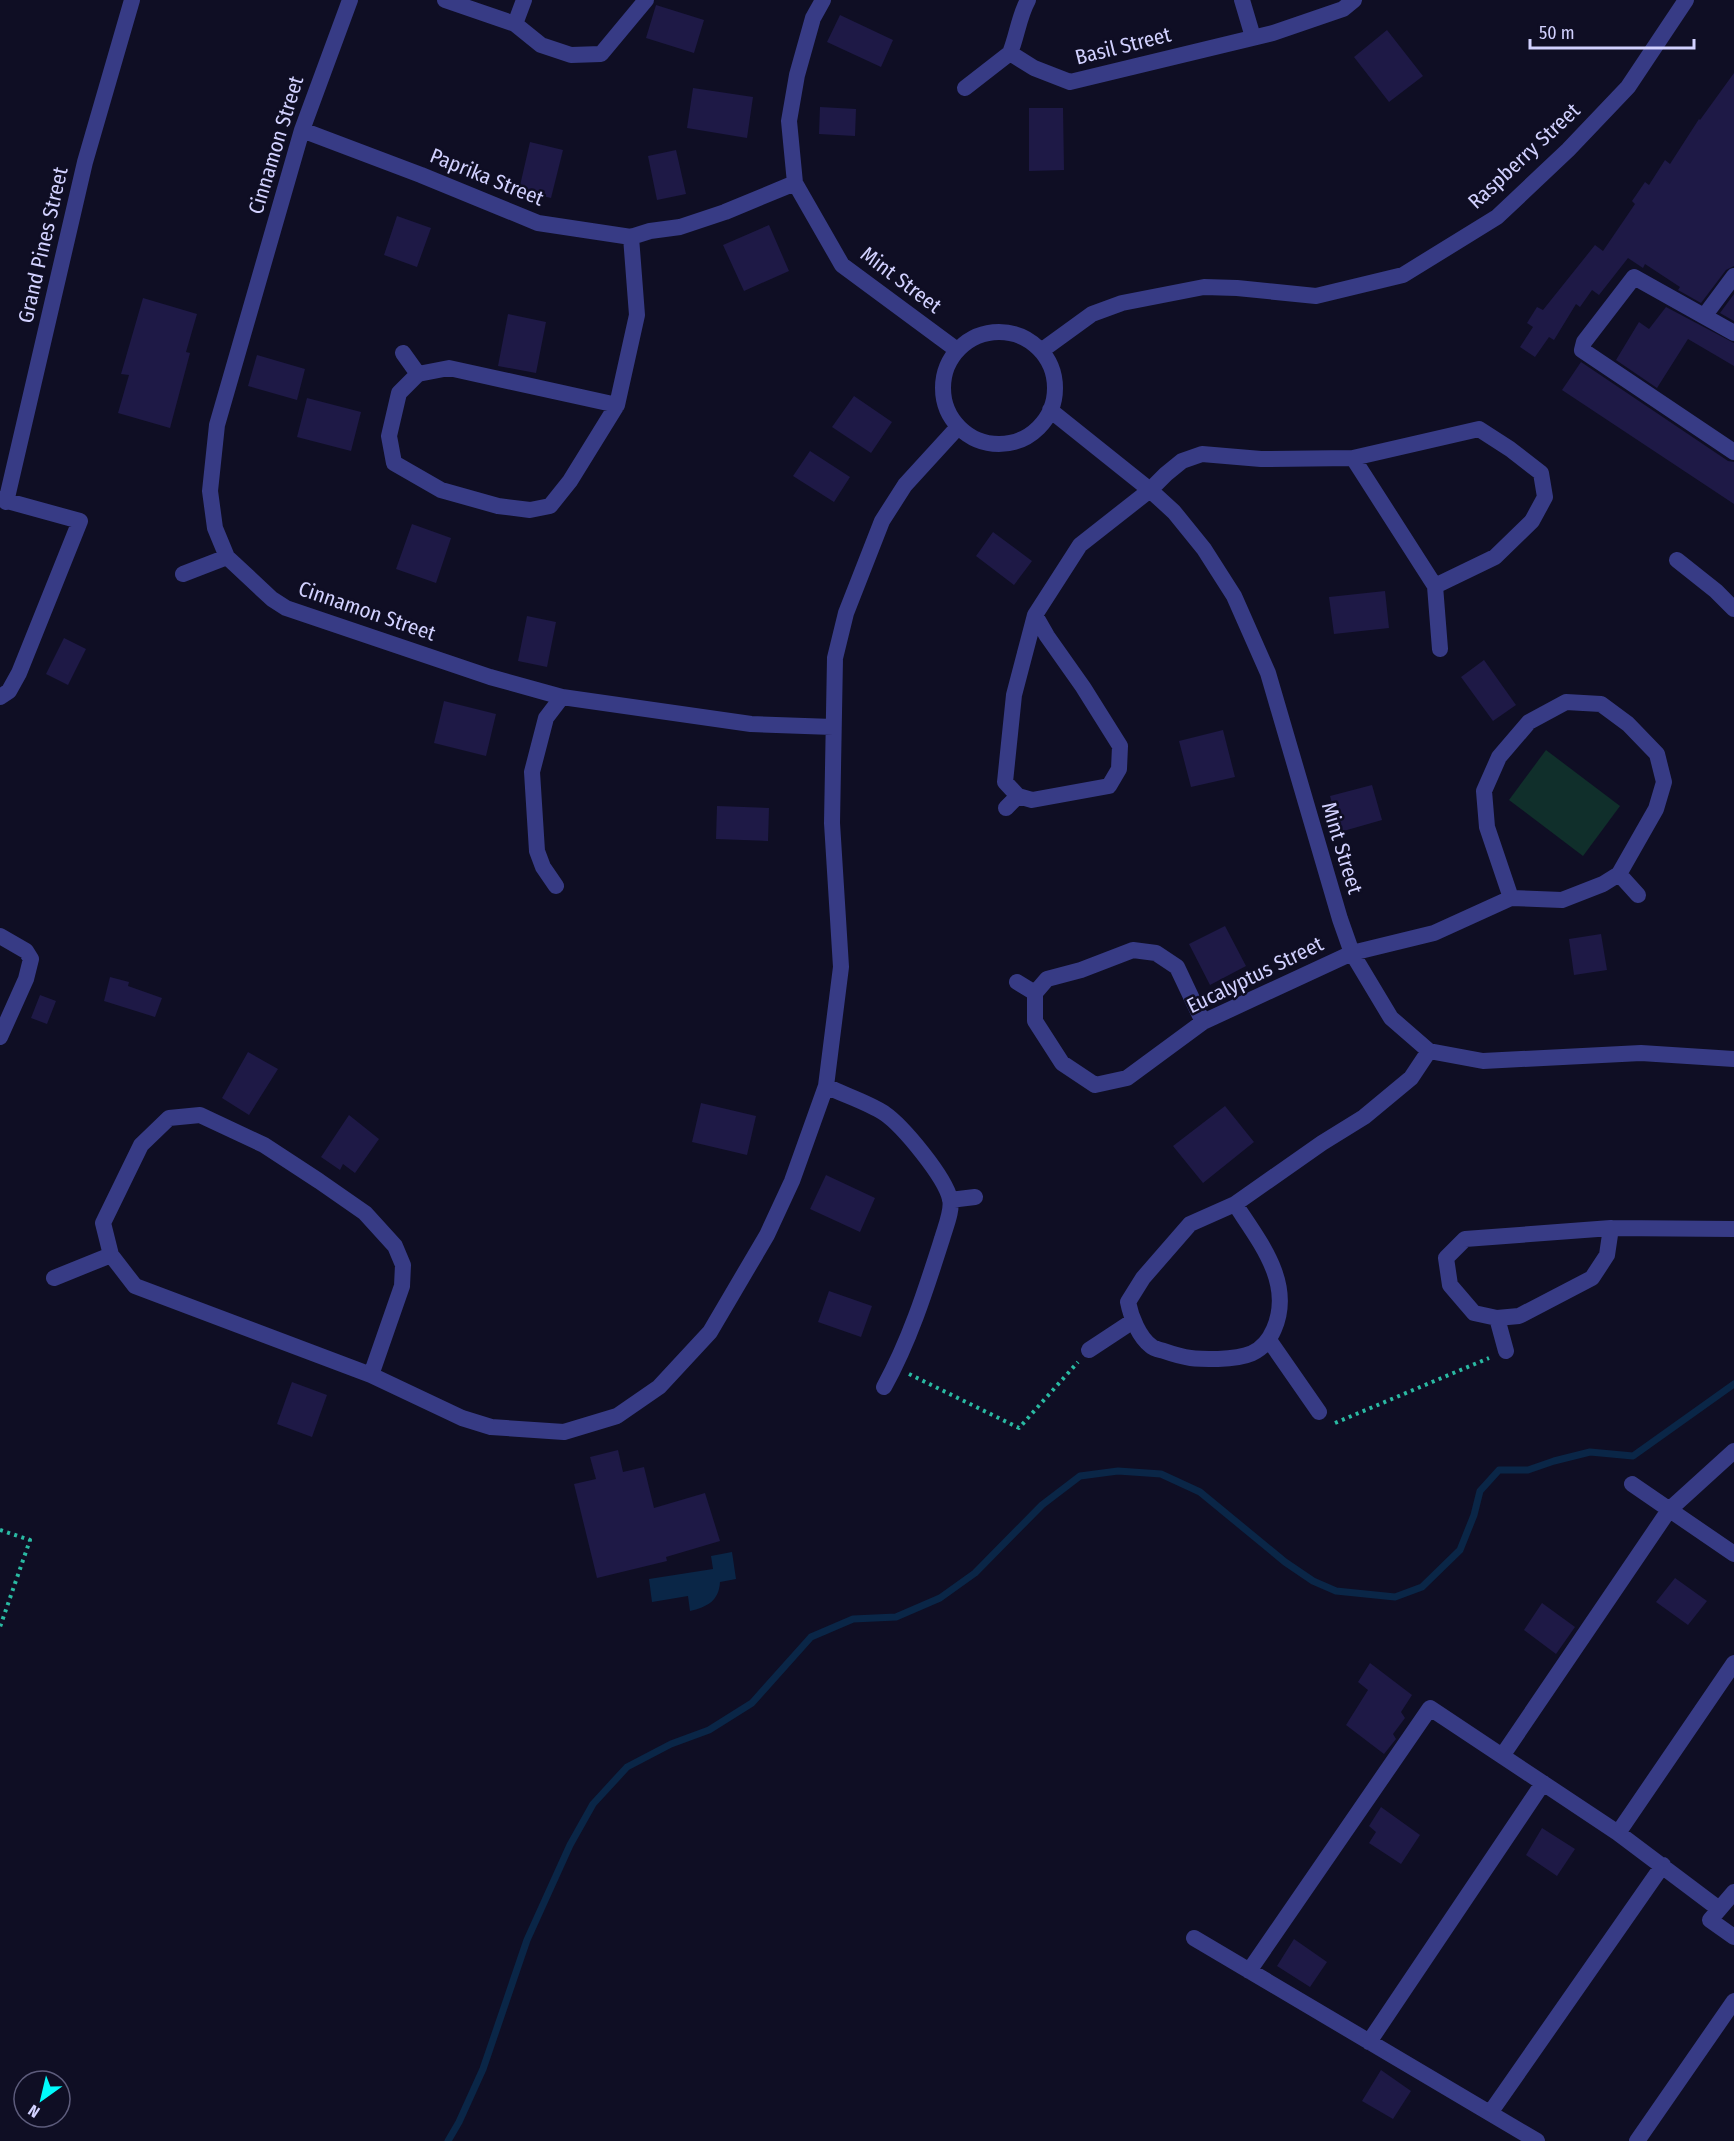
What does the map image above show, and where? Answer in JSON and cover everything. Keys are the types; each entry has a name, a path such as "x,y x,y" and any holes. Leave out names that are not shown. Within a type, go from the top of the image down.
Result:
{"street":[{"name":"Grand Pines Street","path":"3,501 85,162 132,0"},
{"name":"Cinnamon Street","path":"350,0 303,130 217,425 210,491 214,528 227,557 286,609 490,676 562,697 751,724 832,728"},
{"path":"445,0 515,24 541,45 571,55 601,54 645,0"},
{"path":"515,24 524,0"},
{"name":"Mint Street","path":"823,0 813,18 797,75 789,121 795,183 842,265 957,350"},
{"path":"965,88 1010,53 1028,0"},
{"path":"1242,0 1253,37"},
{"name":"Basil Street","path":"1010,53 1034,68 1070,82 1273,33 1343,9 1354,0"},
{"name":"Raspberry Street","path":"1041,351 1092,314 1122,303 1204,287 1316,296 1403,275 1497,217 1568,150 1628,87 1686,0"},
{"name":"Paprika Street","path":"303,130 538,223 631,237 650,231 680,227 725,212 795,183"},
{"path":"617,405 449,368 418,374 399,393 389,436 394,463 441,490 498,506 530,510 550,506 570,481 617,405 637,315 631,237"},
{"path":"1705,315 1734,276"},
{"path":"1734,333 1634,277 1584,342 1582,350 1734,452"},
{"path":"999,332 1014,334 1029,340 1041,351 1050,364 1055,395 1050,410 1041,425 1026,437 1009,443 991,443 973,438 958,427 943,397 947,364 957,350 969,340 983,334 999,332"},
{"path":"403,353 418,374"},
{"name":"Mint Street","path":"1050,410 1174,512 1204,549 1234,596 1268,673 1352,953 1391,1018 1429,1051"},
{"path":"371,1375 402,1286 403,1265 395,1246 365,1213 264,1145 200,1115 169,1118 141,1145 103,1223 111,1256 135,1286 371,1375 462,1418 491,1427 564,1432 617,1416 659,1388 710,1332 767,1235 792,1181 826,1086 841,967 832,823 835,658 846,613 882,521 905,485 958,427"},
{"path":"1035,615 1120,746 1119,769 1109,786 1012,802 1005,782 1014,695 1035,615 1080,545 1150,490 1182,461 1202,454 1261,459 1353,458 1479,429 1541,473 1545,497 1532,521 1495,557 1435,586"},
{"path":"1353,458 1435,586 1440,649"},
{"path":"3,501 80,521 19,673 3,691"},
{"path":"183,574 227,557"},
{"path":"1677,560 1716,591 1734,609"},
{"path":"556,886 543,867 537,850 532,772 546,718 562,697"},
{"path":"1566,702 1601,704 1628,724 1657,754 1664,782 1656,809 1619,874 1603,884 1562,900 1511,898 1487,827 1484,792 1499,757 1529,723 1566,702"},
{"path":"1619,874 1638,895"},
{"name":"Eucalyptus Street","path":"1035,993 1035,1021 1062,1063 1095,1084 1127,1078 1203,1022 1352,953 1434,933 1511,898"},
{"path":"0,936 26,951 31,959 26,979 0,1037"},
{"path":"1017,982 1035,993 1047,980 1133,950 1156,952 1177,967 1203,1022"},
{"path":"1235,1204 1273,1266 1277,1281 1280,1314 1269,1340 1257,1352 1228,1358 1187,1359 1151,1346 1132,1322 1128,1302 1143,1278 1190,1224 1235,1204 1322,1143 1364,1117 1411,1078 1429,1051 1483,1061 1641,1053 1734,1059"},
{"path":"826,1086 883,1113 906,1132 936,1171 951,1200 920,1308 884,1387"},
{"path":"951,1200 975,1197"},
{"path":"1611,1228 1607,1255 1592,1278 1519,1316 1497,1318 1474,1313 1450,1285 1446,1258 1465,1239 1611,1228 1734,1229"},
{"path":"54,1278 111,1256"},
{"path":"1497,1318 1506,1351"},
{"path":"1089,1350 1132,1322"},
{"path":"1269,1340 1318,1412"},
{"path":"1502,1756 1670,1510 1734,1451"},
{"path":"1632,1484 1734,1554"},
{"path":"1618,1833 1734,1663"},
{"path":"1248,1971 1430,1708 1618,1833 1719,1909"},
{"path":"1369,2042 1542,1783"},
{"path":"1490,2114 1663,1865"},
{"path":"1734,1892 1710,1920 1734,1937"},
{"path":"1194,1938 1537,2141"},
{"path":"1637,2141 1734,2001"}],"path":[{"path":"895,1366 1019,1428 1089,1350"},
{"path":"1318,1412 1333,1424 1506,1351"},
{"path":"0,1530 30,1540 0,1627"}],"green space":[{"path":"1546,750 1620,806 1583,856 1509,800"}],"water":[{"path":"732,1552 736,1579 720,1582 715,1598 707,1605 690,1611 688,1596 652,1602 649,1579 713,1569 711,1556"}],"building":[{"path":"656,5 704,20 694,53 646,38"},
{"path":"840,15 893,40 881,67 827,42"},
{"path":"1387,30 1423,76 1389,102 1354,57"},
{"path":"1734,73 1734,266 1726,270 1701,303 1678,290 1680,287 1645,264 1643,268 1628,258 1599,295 1592,290 1580,307 1576,304 1554,340 1549,337 1535,357 1520,347 1533,327 1527,323 1537,307 1543,310 1595,245 1603,251 1635,204 1632,201 1645,182 1649,185 1665,160 1670,164 1699,119"},
{"path":"693,88 753,97 747,138 687,128"},
{"path":"820,107 856,109 855,136 819,134"},
{"path":"1029,108 1063,108 1064,170 1029,171"},
{"path":"530,142 563,150 551,198 519,190"},
{"path":"676,150 686,194 657,200 648,156"},
{"path":"397,216 431,228 417,267 384,255"},
{"path":"769,225 789,271 744,291 723,245"},
{"path":"1734,294 1734,321 1720,313"},
{"path":"143,298 197,314 186,352 190,353 170,428 118,413 129,375 121,374"},
{"path":"1666,307 1734,343 1734,366 1688,339 1657,388 1616,360 1639,322 1649,329"},
{"path":"508,314 546,322 536,373 498,366"},
{"path":"257,355 305,369 297,400 248,386"},
{"path":"1581,362 1728,461 1734,462 1734,504 1562,390"},
{"path":"854,396 892,422 871,453 832,427"},
{"path":"307,398 361,412 351,451 297,437"},
{"path":"810,451 850,477 834,502 793,476"},
{"path":"412,524 451,538 436,583 396,569"},
{"path":"993,532 1032,561 1014,585 976,556"},
{"path":"1385,591 1389,628 1334,634 1329,597"},
{"path":"527,616 556,622 547,667 518,661"},
{"path":"64,638 86,649 68,685 46,674"},
{"path":"1484,660 1516,705 1493,721 1461,677"},
{"path":"444,701 496,714 486,756 434,743"},
{"path":"1223,730 1235,777 1191,787 1179,741"},
{"path":"1372,785 1382,820 1340,832 1330,796"},
{"path":"717,806 769,808 768,841 716,839"},
{"path":"1225,926 1246,966 1210,985 1189,944"},
{"path":"1601,934 1607,970 1574,975 1569,939"},
{"path":"110,977 129,982 128,986 162,998 155,1017 104,1001"},
{"path":"40,995 56,1001 47,1024 31,1018"},
{"path":"248,1052 278,1069 249,1115 222,1098"},
{"path":"701,1103 756,1116 747,1155 692,1142"},
{"path":"1225,1106 1254,1142 1203,1183 1173,1146"},
{"path":"349,1115 379,1139 355,1173 343,1164 340,1170 321,1157"},
{"path":"826,1175 875,1198 860,1232 810,1209"},
{"path":"829,1291 872,1306 861,1337 818,1322"},
{"path":"292,1382 327,1395 312,1437 277,1424"},
{"path":"618,1450 623,1472 644,1467 654,1508 705,1493 720,1541 666,1557 667,1561 597,1578 574,1484 596,1479 590,1457"},
{"path":"1675,1578 1707,1601 1688,1625 1656,1602"},
{"path":"1542,1603 1575,1627 1556,1654 1524,1630"},
{"path":"1370,1663 1412,1695 1401,1712 1405,1718 1393,1734 1396,1739 1384,1754 1346,1725 1368,1690 1358,1682"},
{"path":"1381,1807 1420,1835 1401,1864 1369,1843 1376,1832 1369,1826"},
{"path":"1542,1828 1575,1849 1557,1876 1526,1855"},
{"path":"1294,1939 1327,1962 1310,1987 1277,1966"},
{"path":"1381,2070 1411,2091 1393,2119 1362,2101"}],"waterway":[{"path":"448,2141 483,2069 527,1940 570,1845 593,1804 627,1767 671,1744 709,1730 752,1703 811,1637 853,1619 896,1617 940,1598 975,1573 1042,1505 1080,1476 1118,1471 1161,1474 1200,1492 1285,1562 1313,1581 1336,1591 1395,1597 1422,1587 1460,1550 1474,1515 1480,1491 1499,1470 1528,1470 1590,1452 1633,1456 1734,1384"}]}
